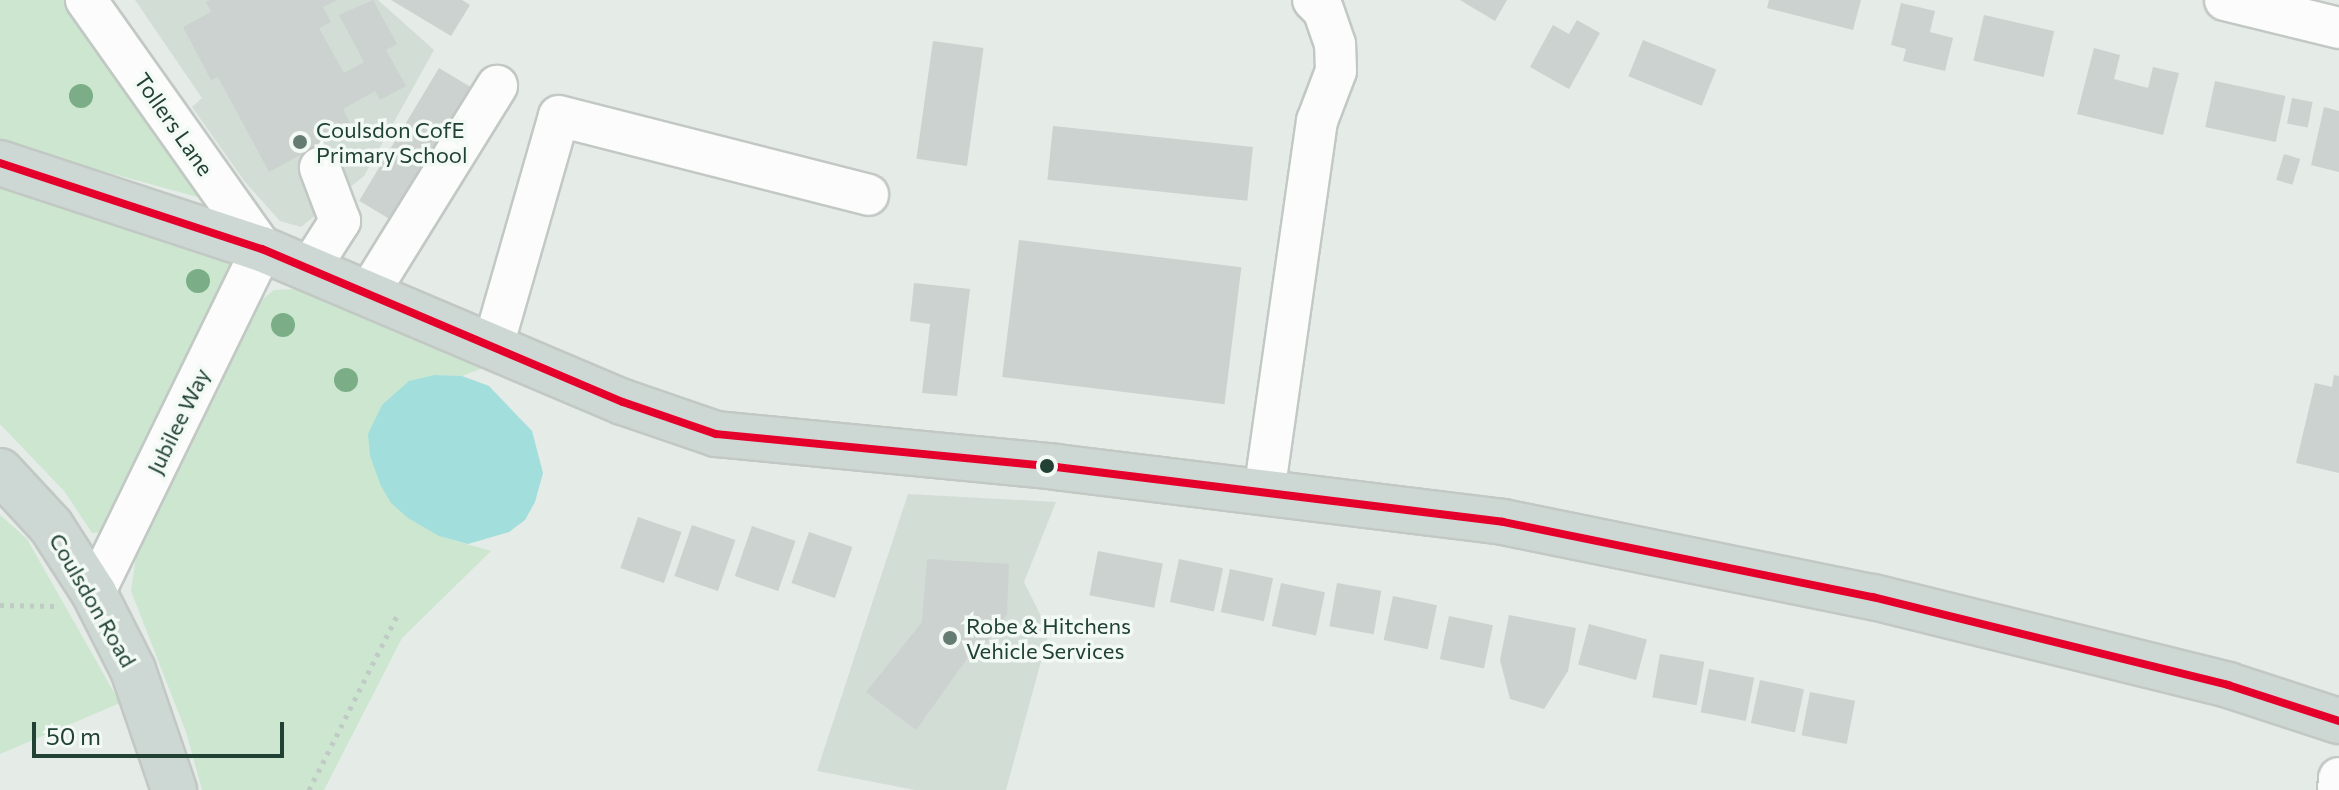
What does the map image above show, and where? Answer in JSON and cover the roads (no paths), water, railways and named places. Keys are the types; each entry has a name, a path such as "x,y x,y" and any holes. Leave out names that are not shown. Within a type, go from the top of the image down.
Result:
{"main road":[{"path":"0,163 262,249 623,402 716,434 1056,467 1503,522 1873,597 2228,685 2339,721"},
{"name":"Coulsdon Road","path":"0,471 51,526 94,593 133,670 174,790"}],"street":[{"name":"Tollers Lane","path":"86,0 262,249"},
{"path":"1264,493 1317,121 1336,71 1335,44 1323,10 1313,0"},
{"path":"2225,0 2339,28"},
{"path":"368,294 497,86"},
{"path":"493,346 559,116 868,195"},
{"path":"320,168 340,221"},
{"path":"310,268 340,221 357,217 383,231 394,254"},
{"name":"Jubilee Way","path":"94,593 262,249"},
{"path":"2338,790 2339,778"}],"water":[{"path":"435,375 462,376 489,386 532,431 543,473 535,502 525,520 509,532 468,544 439,536 408,518 391,503 381,486 370,456 368,434 382,405 409,381"}],"place":[{"name":"Coulsdon CofE Primary School","path":"300,142"},
{"name":"Robe & Hitchens Vehicle Services","path":"950,638"}]}
